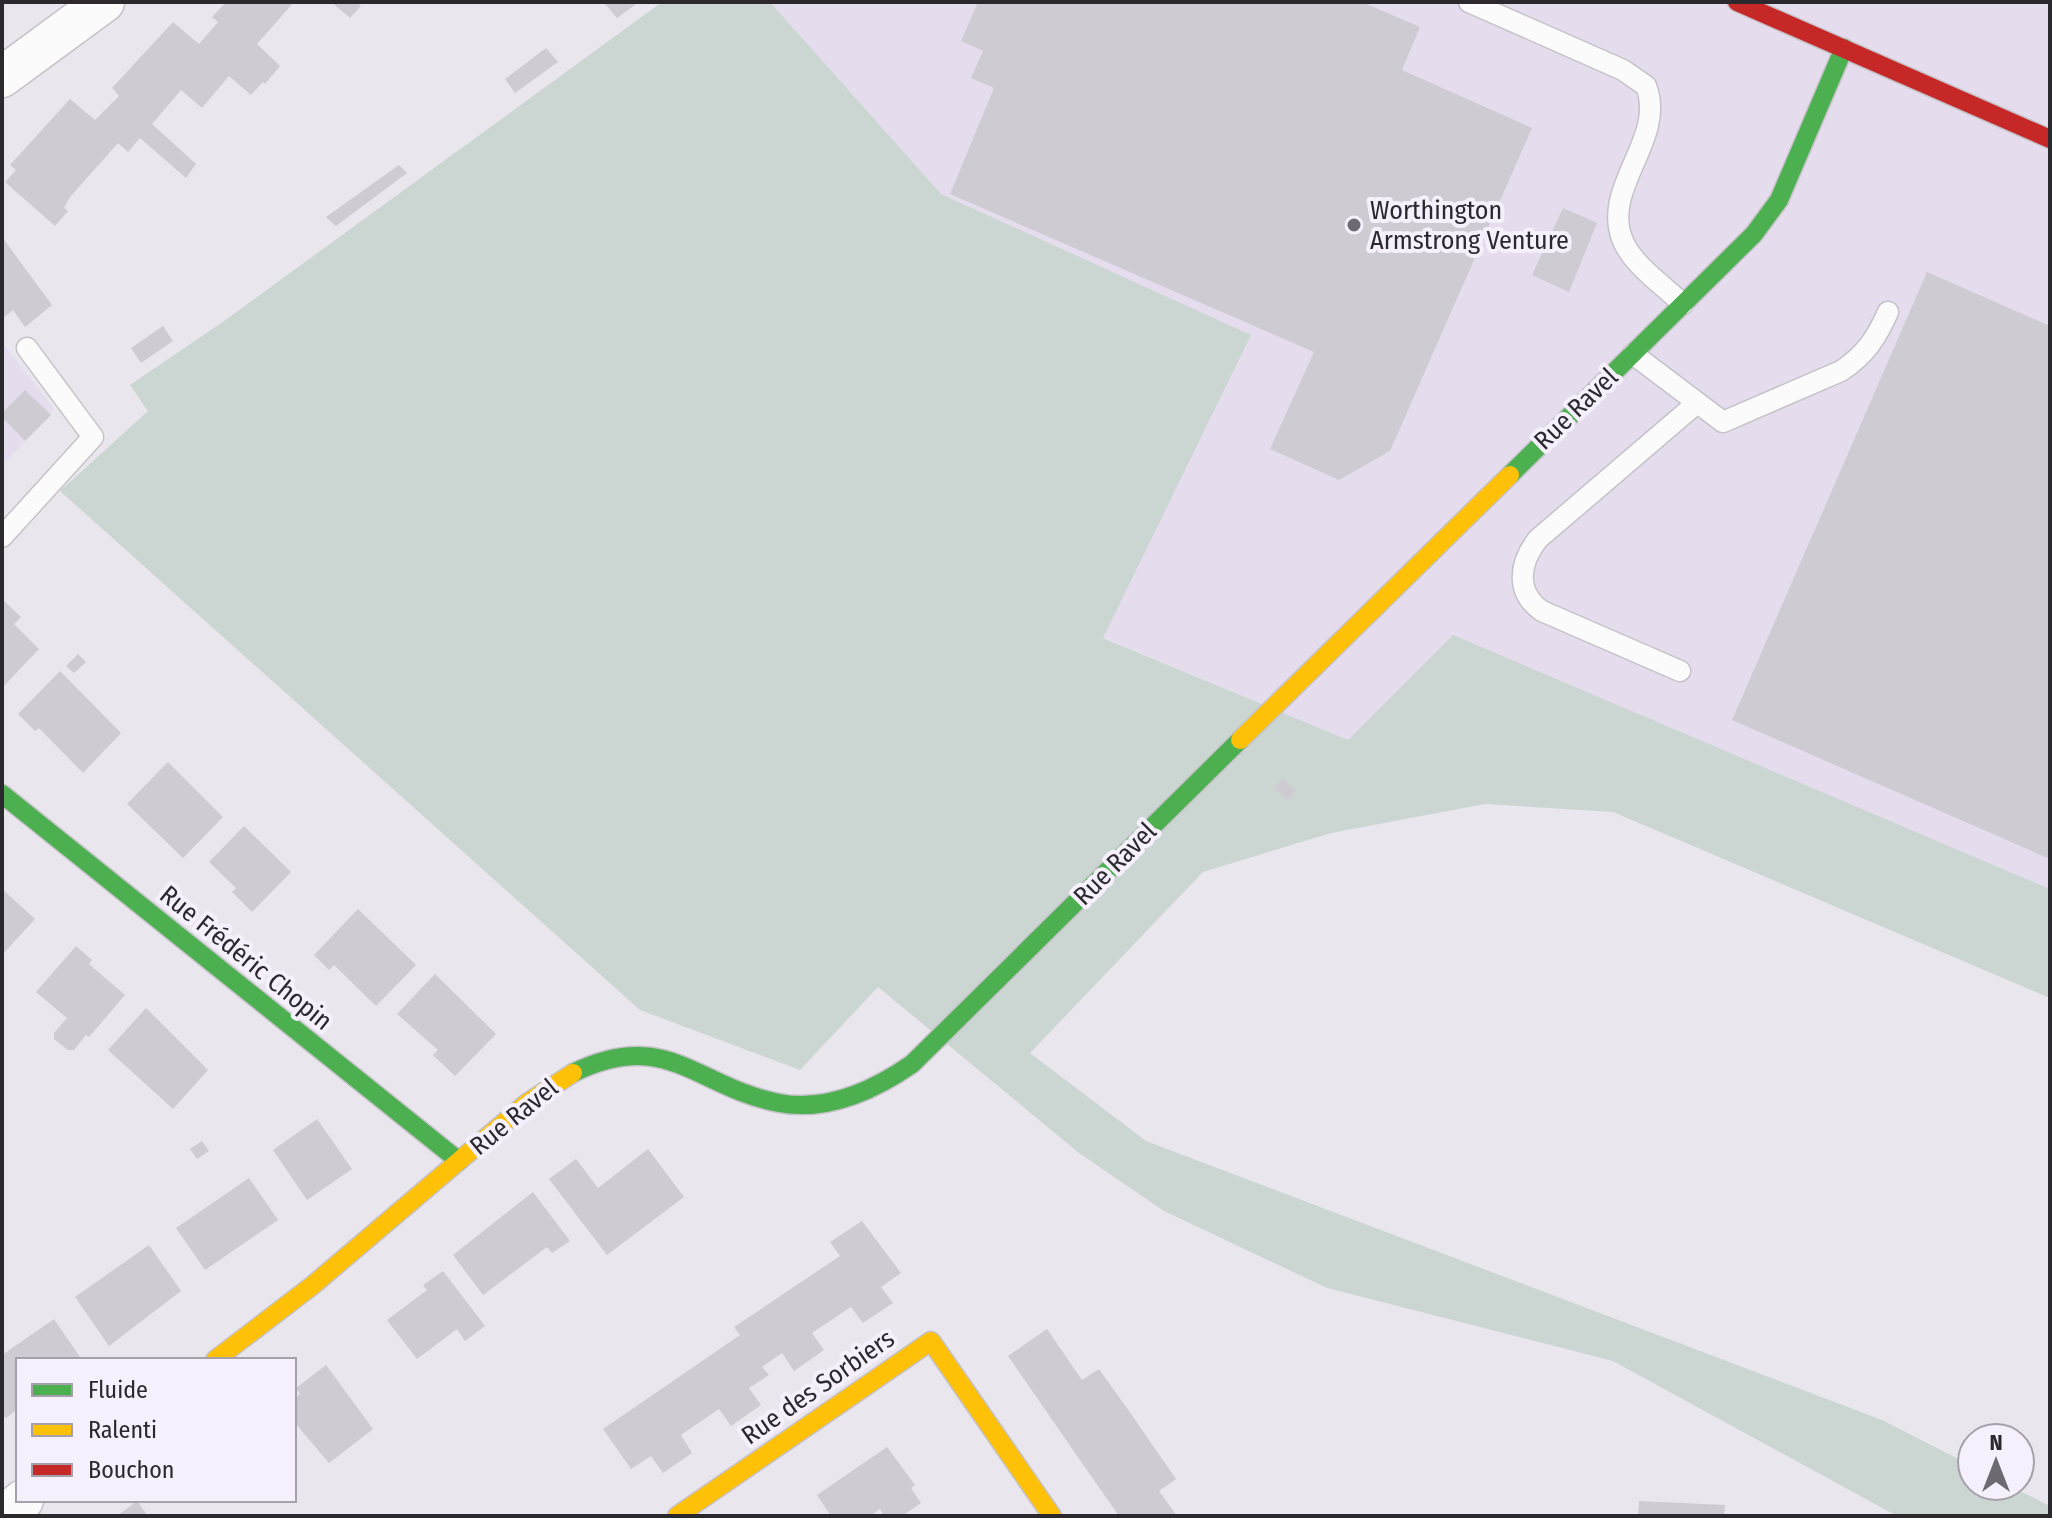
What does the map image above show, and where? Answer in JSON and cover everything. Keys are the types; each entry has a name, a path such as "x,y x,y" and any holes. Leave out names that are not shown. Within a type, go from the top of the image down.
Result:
{"street":[{"path":"2,77 104,2"},
{"path":"1745,6 2050,139"},
{"name":"Rue Ravel","path":"218,1358 294,1302 459,1161 570,1073 616,1058 662,1057 686,1062 757,1097 780,1104 826,1103 871,1090 892,1079 933,1044 1754,234 1779,200 1844,48"},
{"name":"Rue Frédéric Chopin","path":"2,794 459,1161"},
{"name":"Rue des Sorbiers","path":"677,1516 931,1341 1052,1516"}],"lane":[{"path":"1469,2 1623,70 1646,86 1652,111 1621,200 1619,230 1630,252 1683,304"},
{"path":"1633,354 1723,422 1841,371 1869,349 1888,312"},
{"path":"2,537 93,437 27,348"},
{"path":"1680,671 1542,611 1531,603 1522,577 1528,551 1538,539 1697,403"}],"shaded area":[{"path":"662,2 770,2 941,194 1251,335 1103,638 1348,740 1453,635 2050,889 2050,998 1613,812 1485,804 1331,833 1203,872 1030,1053 1146,1141 1882,1420 1956,1458 1956,1502 2036,1502 2036,1499 2050,1506 2050,1516 1897,1516 1613,1361 1327,1288 1164,1211 1079,1153 878,987 800,1070 640,1010 60,491 148,411 130,385 224,321"},
{"path":"770,2 2050,2 2050,889 1453,636 1348,740 1103,637 1250,335 941,194"},
{"path":"2,342 54,409 2,466"}],"building":[{"path":"226,2 294,2 257,44 280,66 265,84 263,82 251,95 229,76 202,108 181,90 152,124 196,164 186,178 140,138 128,152 118,143 70,197 64,208 68,211 55,226 5,182 16,170 10,165 70,99 95,120 119,96 112,88 173,22 199,44 218,22 212,17"},
{"path":"331,2 356,2 361,6 350,18"},
{"path":"639,2 617,18 605,4"},
{"name":"Worthington Armstrong Venture","path":"978,2 1362,2 1420,27 1402,70 1532,128 1390,451 1339,480 1270,449 1314,352 950,194 994,88 971,78 983,51 961,41"},
{"path":"546,48 558,62 515,93 505,79"},
{"path":"399,165 407,173 336,226 326,217"},
{"path":"1563,208 1597,223 1569,292 1532,275"},
{"path":"2,237 52,305 25,327 13,310 2,319"},
{"path":"1927,272 2050,326 2050,859 1732,720"},
{"path":"163,326 173,341 141,363 131,348"},
{"path":"25,390 51,415 25,441 2,417 2,413"},
{"path":"2,599 21,617 14,624 39,649 2,688"},
{"path":"78,654 86,662 74,673 66,666"},
{"path":"60,671 121,733 83,773 39,728 35,731 18,714"},
{"path":"168,762 223,817 183,858 127,804"},
{"path":"1283,778 1296,791 1287,800 1274,787"},
{"path":"244,826 291,872 252,912 232,892 236,888 209,862"},
{"path":"2,889 35,919 2,955"},
{"path":"358,909 416,965 376,1006 334,965 329,970 314,955"},
{"path":"76,946 92,960 89,964 125,995 89,1037 86,1035 74,1050 68,1050 54,1039 54,1033 67,1018 36,992"},
{"path":"435,974 496,1034 455,1076 433,1055 438,1050 397,1014"},
{"path":"146,1008 208,1070 173,1109 108,1050"},
{"path":"317,1119 352,1169 307,1200 273,1150"},
{"path":"202,1141 209,1151 197,1159 190,1149"},
{"path":"648,1149 684,1197 607,1255 549,1179 576,1159 598,1188"},
{"path":"249,1178 278,1220 205,1270 176,1228"},
{"path":"533,1192 570,1241 552,1253 547,1247 483,1295 453,1255"},
{"path":"862,1221 901,1273 881,1287 893,1303 863,1323 851,1307 812,1333 824,1350 794,1371 782,1353 762,1367 769,1375 749,1388 761,1405 731,1426 719,1409 681,1435 692,1453 663,1473 651,1456 631,1469 603,1429 740,1335 734,1327 840,1256 830,1242"},
{"path":"149,1245 181,1291 109,1346 75,1297"},
{"path":"443,1271 485,1326 465,1341 457,1329 417,1359 387,1320 427,1290 423,1285"},
{"path":"54,1319 81,1358 16,1358 16,1410 6,1418 2,1413 2,1355"},
{"path":"1047,1329 1082,1380 1099,1369 1129,1411 1176,1479 1159,1491 1177,1516 1119,1516 1082,1463 1008,1356"},
{"path":"326,1365 373,1429 329,1463 296,1424 296,1397 300,1394 296,1388"},
{"path":"887,1447 915,1485 911,1488 921,1503 902,1516 884,1516 880,1509 870,1516 831,1516 817,1495"},
{"path":"1639,1501 1725,1505 1724,1516 1638,1516"},
{"path":"138,1502 148,1516 116,1516"}],"traffic: fast":[{"path":"1510,475 1754,234 1779,200 1844,48"},
{"path":"573,1073 605,1060 633,1056 658,1058 750,1095 797,1105 832,1102 882,1083 912,1064 1240,740"},
{"path":"2,794 459,1161"}],"traffic: slow":[{"path":"1240,740 1510,475"},
{"path":"218,1358 313,1285 527,1103 573,1073"},
{"path":"677,1516 931,1341 1052,1516"}],"traffic: jam":[{"path":"1737,2 2050,139"}],"place":[{"name":"Worthington Armstrong Venture","path":"1354,225"}]}
